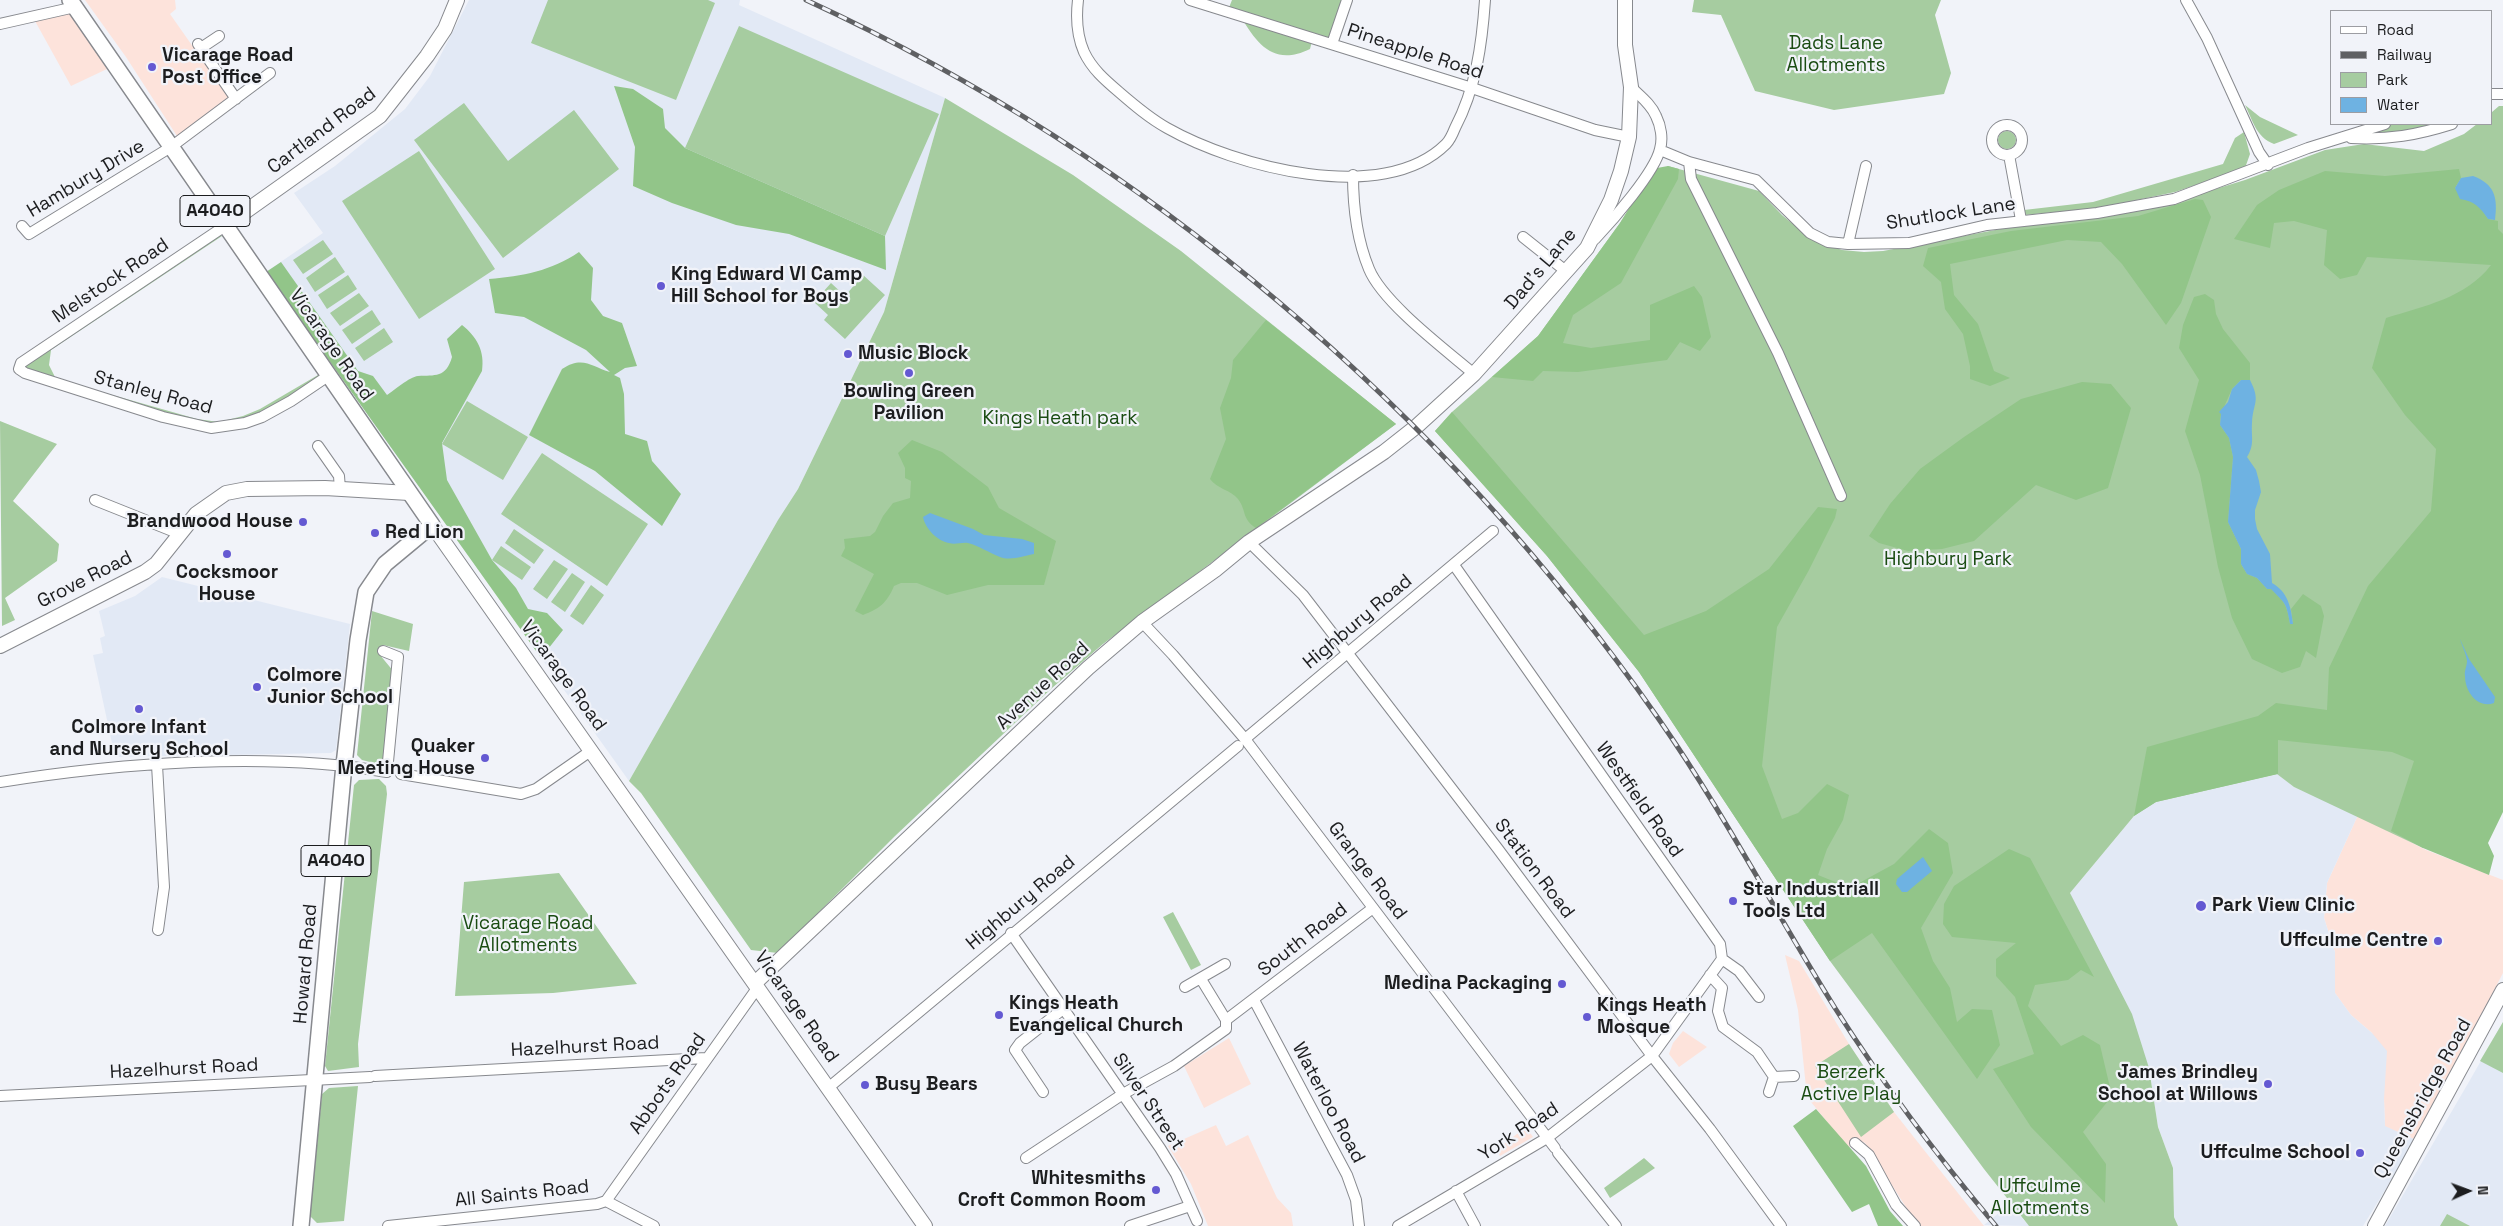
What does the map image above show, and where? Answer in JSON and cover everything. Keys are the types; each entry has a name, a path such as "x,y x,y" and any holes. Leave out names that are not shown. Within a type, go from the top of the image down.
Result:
{"main road":[{"name":"Vicarage Road","path":"73,4 328,376 432,524"},
{"name":"Howard Road","path":"301,1226 344,765 358,640 366,592 385,564 432,524"}],"street":[{"name":"Cartland Road","path":"225,226 380,116 411,80 436,44 457,0"},
{"path":"1078,0 1078,27 1081,44 1094,68 1139,110 1166,128 1204,146 1256,163 1320,175 1353,175 1390,172 1408,168 1432,156 1448,143 1472,88 1480,56 1486,0"},
{"name":"Pineapple Road","path":"1190,0 1472,88 1595,130 1629,137"},
{"path":"1226,11 1230,0"},
{"path":"1332,44 1346,0"},
{"name":"Dad's Lane","path":"1384,452 1417,426 1474,374 1587,248 1611,200 1621,171 1629,137 1631,87 1625,45 1625,0"},
{"path":"2186,0 2207,38 2259,152 2268,165"},
{"path":"0,24 73,4"},
{"path":"219,36 199,46 236,99"},
{"path":"171,148 270,73"},
{"path":"1587,248 1650,172 1660,150 1661,132 1657,117 1652,108 1631,87"},
{"path":"2345,138 2382,125"},
{"path":"2345,138 2383,140 2417,134 2448,125"},
{"name":"Shutlock Lane","path":"1660,150 1689,162 1756,180 1810,233 1828,242 1848,244 1909,243 2021,220 2097,213 2174,199 2268,165 2308,148 2345,138"},
{"name":"Hambury Drive","path":"22,226 29,234 171,148"},
{"path":"2009,155 2021,220"},
{"path":"1689,162 1691,179 1778,354 1841,496"},
{"path":"1848,244 1866,166"},
{"path":"1353,175 1357,225 1369,270 1390,300 1474,374"},
{"name":"Melstock Road","path":"19,369 21,363 225,226"},
{"path":"1523,237 1567,272"},
{"name":"Stanley Road","path":"19,369 25,373 163,418 210,428 245,423 262,417 291,401 328,376"},
{"path":"318,446 339,476 340,489"},
{"name":"Avenue Road","path":"756,985 1088,668 1142,622 1215,570 1249,542 1384,452"},
{"name":"Grove Road","path":"0,646 145,572 156,564 205,506 226,493 247,489 340,489 410,493"},
{"path":"95,500 180,534"},
{"name":"Vicarage Road","path":"432,524 925,1226"},
{"name":"Highbury Road","path":"828,1088 1011,933 1493,532"},
{"name":"Station Road","path":"1249,542 1303,595 1504,856 1781,1226"},
{"name":"Westfield Road","path":"1454,565 1720,944 1722,959"},
{"name":"Grange Road","path":"1142,622 1173,655 1373,908 1556,1150 1616,1226"},
{"path":"0,782 89,770 157,765 250,762 344,765 387,772 398,657 383,651"},
{"path":"401,774 521,794 536,789 592,750"},
{"path":"157,765 164,887 158,930"},
{"name":"South Road","path":"1226,1020 1373,908"},
{"name":"Silver Street","path":"1011,933 1176,1174 1196,1221"},
{"path":"1652,1056 1722,959 1739,971 1759,997"},
{"path":"1185,987 1225,964"},
{"path":"1710,975 1722,988 1718,1011 1723,1027 1757,1052 1774,1077"},
{"path":"1026,1158 1123,1094 1174,1066 1218,1037 1226,1029 1226,1020 1201,978"},
{"name":"Abbots Road","path":"606,1201 756,985"},
{"name":"Queensbridge Road","path":"2375,1226 2503,990"},
{"name":"Waterloo Road","path":"1254,1000 1347,1175 1356,1200 1359,1226"},
{"path":"1043,1092 1014,1050 1020,1043 1063,1009"},
{"name":"York Road","path":"1398,1226 1547,1138 1652,1056"},
{"name":"Hazelhurst Road","path":"0,1096 706,1058"},
{"path":"1774,1077 1794,1076"},
{"path":"1768,1092 1774,1077"},
{"path":"1855,1143 1869,1155 1896,1205 1915,1226"},
{"path":"1456,1191 1475,1226"},
{"name":"All Saints Road","path":"388,1226 597,1204 606,1201 654,1226"},
{"path":"1130,1226 1190,1206"}],"shaded area":[{"path":"85,0 175,0 176,9 170,14 229,98 177,136 126,57"},
{"path":"469,0 740,0 739,5 945,98 884,312 798,489 778,520 629,781 266,272 323,233 294,193 335,166 405,109 430,76"},
{"path":"71,13 107,69 71,86 35,21"},
{"name":"Colmore Junior School","path":"162,577 350,624 336,750 331,753 115,757 93,655 103,653 100,638 105,636 99,611 135,596"},
{"path":"2278,774 2294,787 2358,815 2327,883 2324,918 2335,952 2335,993 2351,1015 2372,1033 2387,1051 2384,1099 2385,1126 2416,1140 2363,1226 2178,1226 2174,1217 2173,1168 2158,1127 2149,1068 2070,893 2134,816 2156,802"},
{"path":"2358,815 2426,850 2503,880 2503,973 2416,1140 2385,1127 2384,1099 2372,1033 2351,1015 2335,993 2335,952 2324,918 2327,883"},
{"path":"1785,955 1799,961 1852,1049 1894,1112 1984,1226 1918,1226 1865,1143 1858,1140 1848,1148 1807,1097 1798,1010"},
{"path":"2503,1022 2503,1226 2385,1226 2470,1080"},
{"path":"1683,1031 1707,1047 1679,1067 1669,1054 1673,1043"},
{"path":"1229,1038 1251,1084 1204,1108 1184,1066"},
{"path":"1216,1125 1226,1146 1248,1135 1277,1198 1291,1213 1293,1226 1208,1226 1191,1184 1168,1146"},
{"path":"1526,1127 1533,1137 1500,1156 1496,1150"},
{"path":"2010,1204 2029,1226 1984,1225"}],"green space":[{"path":"548,0 708,0 715,3 676,100 531,43"},
{"path":"1232,0 1344,0 1331,42 1228,10"},
{"name":"Dads Lane Allotments","path":"1694,0 1941,0 1935,15 1951,73 1944,94 1834,110 1755,91 1721,15 1692,12"},
{"path":"1241,17 1312,41 1310,49 1298,54 1277,54 1269,50 1254,37"},
{"path":"739,26 939,114 885,236 685,148"},
{"path":"614,86 633,89 663,109 665,128 685,148 885,236 886,270 789,234 736,225 672,203 633,186 635,147"},
{"name":"Kings Heath park","path":"945,98 1073,175 1181,251 1396,424 1103,644 1052,688 895,836 778,953 751,950 641,793 629,781 778,520 798,489 884,312"},
{"path":"464,103 508,161 574,110 619,169 503,258 414,140"},
{"path":"2245,105 2260,117 2298,135 2274,144 2268,141 2259,133"},
{"name":"Highbury Park","path":"2499,106 2503,106 2503,444 2423,848 2294,787 2277,774 2156,802 2134,816 2070,893 2132,1014 2149,1068 2158,1127 2173,1168 2174,1217 2178,1226 2029,1226 1984,1169 1830,961 1639,672 1547,556 1435,431 1452,412 1538,336 1620,223 1645,183 1668,166 1759,191 1782,215 1812,240 1842,250 1883,251 2022,225 2100,218 2173,202 2245,180 2325,150 2364,144 2424,151 2464,134 2476,125 2493,125 2493,111"},
{"path":"2390,125 2436,125 2417,132 2355,136"},
{"path":"2003,131 2011,131 2016,136 2014,147 2003,149 1998,144 1998,136"},
{"path":"2244,132 2250,154 2245,168 2175,192 2099,208 2024,215 2024,210 2093,202 2223,164 2235,138"},
{"path":"419,151 495,269 419,319 342,201"},
{"path":"1668,166 1679,169 1678,179 1621,283 1573,315 1563,343 1591,348 1650,340 1650,305 1694,286 1702,297 1711,337 1700,351 1680,342 1667,360 1578,372 1543,371 1533,381 1492,377 1538,336 1620,223 1645,183 1657,168"},
{"path":"2459,169 2461,178 2455,188 2481,208 2488,219 2498,221 2498,229 2503,234 2503,812 2488,843 2494,856 2489,875 2423,848 2391,831 2414,761 2392,752 2278,740 2278,774 2156,802 2134,816 2147,747 2258,716 2276,703 2327,710 2329,668 2368,586 2431,511 2436,449 2405,415 2372,368 2386,318 2429,305 2457,293 2469,286 2491,265 2367,257 2357,275 2340,279 2324,265 2327,230 2294,221 2274,223 2270,248 2234,239 2257,205 2279,190 2325,171 2385,176"},
{"path":"2195,199 2203,200 2211,217 2181,303 2166,325 2122,264 2101,242 2067,240 1950,264 1954,295 1978,324 1994,371 2010,378 1990,386 1970,379 1970,366 1963,334 1945,309 1941,282 1923,266 1928,248 2011,231 2138,216"},
{"path":"219,234 222,236 51,350 49,365 55,378 24,367"},
{"path":"323,240 333,254 303,274 293,260"},
{"path":"579,252 593,268 591,300 603,316 622,323 637,366 625,368 614,375 620,378 624,394 625,434 647,441 652,461 681,494 662,526 595,471 529,435 562,369 582,362 610,372 586,350 524,317 495,313 489,279 536,272 558,264"},
{"path":"335,257 345,272 315,292 306,278"},
{"path":"281,262 358,371 373,376 387,395 414,377 435,375 447,369 452,357 447,339 462,325 476,340 481,351 482,371 442,443 447,480 492,560 516,588 528,609 547,613 563,630 541,658 266,272"},
{"path":"348,275 357,289 327,309 318,295"},
{"path":"863,275 885,295 845,339 824,320 828,315 814,302 831,283 845,296"},
{"path":"359,293 369,306 340,326 330,313"},
{"path":"2205,294 2214,300 2216,314 2223,329 2250,363 2250,380 2241,380 2232,389 2221,414 2220,425 2229,438 2233,457 2228,522 2241,549 2241,564 2247,574 2257,578 2267,589 2271,588 2282,600 2286,607 2290,624 2293,624 2291,609 2303,594 2321,606 2324,616 2316,658 2306,651 2300,667 2282,673 2252,659 2232,618 2218,567 2200,475 2185,431 2199,380 2179,348 2183,325 2194,297"},
{"path":"372,310 381,324 352,344 342,330"},
{"path":"1266,320 1396,424 1256,528 1246,518 1238,499 1210,479 1226,439 1220,408 1231,378 1233,360"},
{"path":"384,328 393,342 364,361 355,348"},
{"path":"318,375 321,377 259,413 246,419 221,425 191,421 70,383 197,419 219,422 243,416 260,409"},
{"path":"2082,382 2111,384 2131,408 2108,488 2076,500 2036,485 1974,541 1942,549 1908,551 1879,543 1869,536 1890,504 1920,469 1964,437 2021,399"},
{"path":"467,401 528,437 503,480 442,444"},
{"path":"1452,412 1644,635 1706,611 1769,569 1818,507 1837,509 1835,518 1809,570 1777,627 1762,766 1782,819 1798,813 1827,784 1849,795 1843,820 1827,849 1818,875 1850,888 1894,864 1929,829 1948,843 1953,873 1921,928 1933,961 1950,988 1957,1022 1972,1009 1992,1010 2000,1045 1977,1079 1872,933 1830,961 1639,672 1547,556 1435,431"},
{"path":"0,421 57,444 13,501 59,544 57,561 5,598 15,620 2,626"},
{"path":"912,440 942,452 988,487 999,508 1056,541 1044,585 988,585 947,595 917,583 901,583 894,586 888,597 878,608 863,615 855,611 874,574 841,556 845,548 844,539 870,536 875,532 883,516 893,503 910,498 911,481 905,478 905,468 898,453"},
{"path":"542,453 648,524 607,586 501,514"},
{"path":"514,529 544,550 534,564 505,543"},
{"path":"501,546 531,567 522,580 492,560"},
{"path":"554,560 568,569 547,599 533,589"},
{"path":"572,573 585,582 565,612 551,602"},
{"path":"591,585 604,595 583,625 570,616"},
{"path":"372,611 413,624 409,651 383,645 380,655 394,672 385,757 378,764 362,760 357,755"},
{"path":"379,779 386,786 387,794 358,1044 359,1067 328,1071 325,1066 354,785 359,780"},
{"path":"2009,849 2030,858 2094,977 2081,970 2068,980 2035,985 2028,1006 2061,1046 2083,1035 2100,1045 2112,1096 2083,1132 2106,1164 2105,1203 2031,1127 1993,1069 2034,1054 2015,997 1996,976 1996,959 2016,943 1952,937 1943,924 1944,904 1954,886"},
{"name":"Vicarage Road Allotments","path":"559,873 637,984 553,993 455,996 464,882"},
{"path":"1173,912 1201,965 1191,970 1163,917"},
{"path":"2503,1022 2503,1073 2480,1061"},
{"name":"Berzerk Active Play","path":"1849,1044 1894,1112 1861,1137 1815,1066"},
{"path":"358,1086 344,1221 317,1223 310,1216 322,1094 329,1088"},
{"path":"1816,1109 1866,1166 1890,1211 1903,1226 1878,1226 1869,1204 1852,1212 1793,1126"},
{"path":"1644,1158 1655,1168 1610,1198 1604,1188"},
{"path":"2447,1214 2470,1226 2440,1226"}],"water":[{"path":"2473,176 2486,183 2493,193 2496,205 2495,220 2488,219 2473,203 2460,199 2455,188 2461,178"},
{"path":"2241,380 2250,380 2256,398 2252,423 2252,444 2247,457 2256,470 2261,492 2255,510 2257,529 2270,554 2272,583 2282,591 2288,600 2293,624 2290,624 2286,607 2271,589 2267,589 2257,578 2247,574 2241,564 2241,549 2228,522 2233,457 2229,438 2220,425 2221,414 2219,412 2228,402 2232,389"},
{"path":"930,513 984,535 1022,539 1034,543 1034,554 1017,558 1004,558 968,543 954,544 945,542 936,537 926,525 923,517"},
{"path":"2460,639 2469,659 2495,697 2494,703 2483,704 2474,698 2467,688 2465,674 2467,663"},
{"path":"1923,857 1932,871 1907,892 1902,892 1896,884 1897,879"}],"railway":[{"path":"806,0 932,63 1053,135 1169,215 1279,302 1384,397 1482,498 1574,605 1658,718 1705,789 1813,972 1854,1037 1912,1120 1996,1226"}],"place":[{"name":"Vicarage Road Post Office","path":"152,67"},
{"name":"King Edward VI Camp Hill School for Boys","path":"661,286"},
{"name":"Music Block","path":"848,354"},
{"name":"Bowling Green Pavilion","path":"909,373"},
{"name":"Brandwood House","path":"303,522"},
{"name":"Red Lion","path":"375,533"},
{"name":"Cocksmoor House","path":"227,554"},
{"name":"Colmore Junior School","path":"257,687"},
{"name":"Colmore Infant and Nursery School","path":"139,709"},
{"name":"Quaker Meeting House","path":"485,758"},
{"name":"Star Industriall Tools Ltd","path":"1733,901"},
{"name":"Park View Clinic","path":"2201,906"},
{"name":"Uffculme Centre","path":"2438,941"},
{"name":"Medina Packaging","path":"1562,984"},
{"name":"Kings Heath Evangelical Church","path":"999,1015"},
{"name":"Kings Heath Mosque","path":"1587,1017"},
{"name":"James Brindley School at Willows","path":"2268,1084"},
{"name":"Busy Bears","path":"865,1085"},
{"name":"Uffculme School","path":"2360,1153"},
{"name":"Whitesmiths Croft Common Room","path":"1156,1190"}],"park label":[{"name":"Uffculme Allotments","path":"2040,1198"}]}
